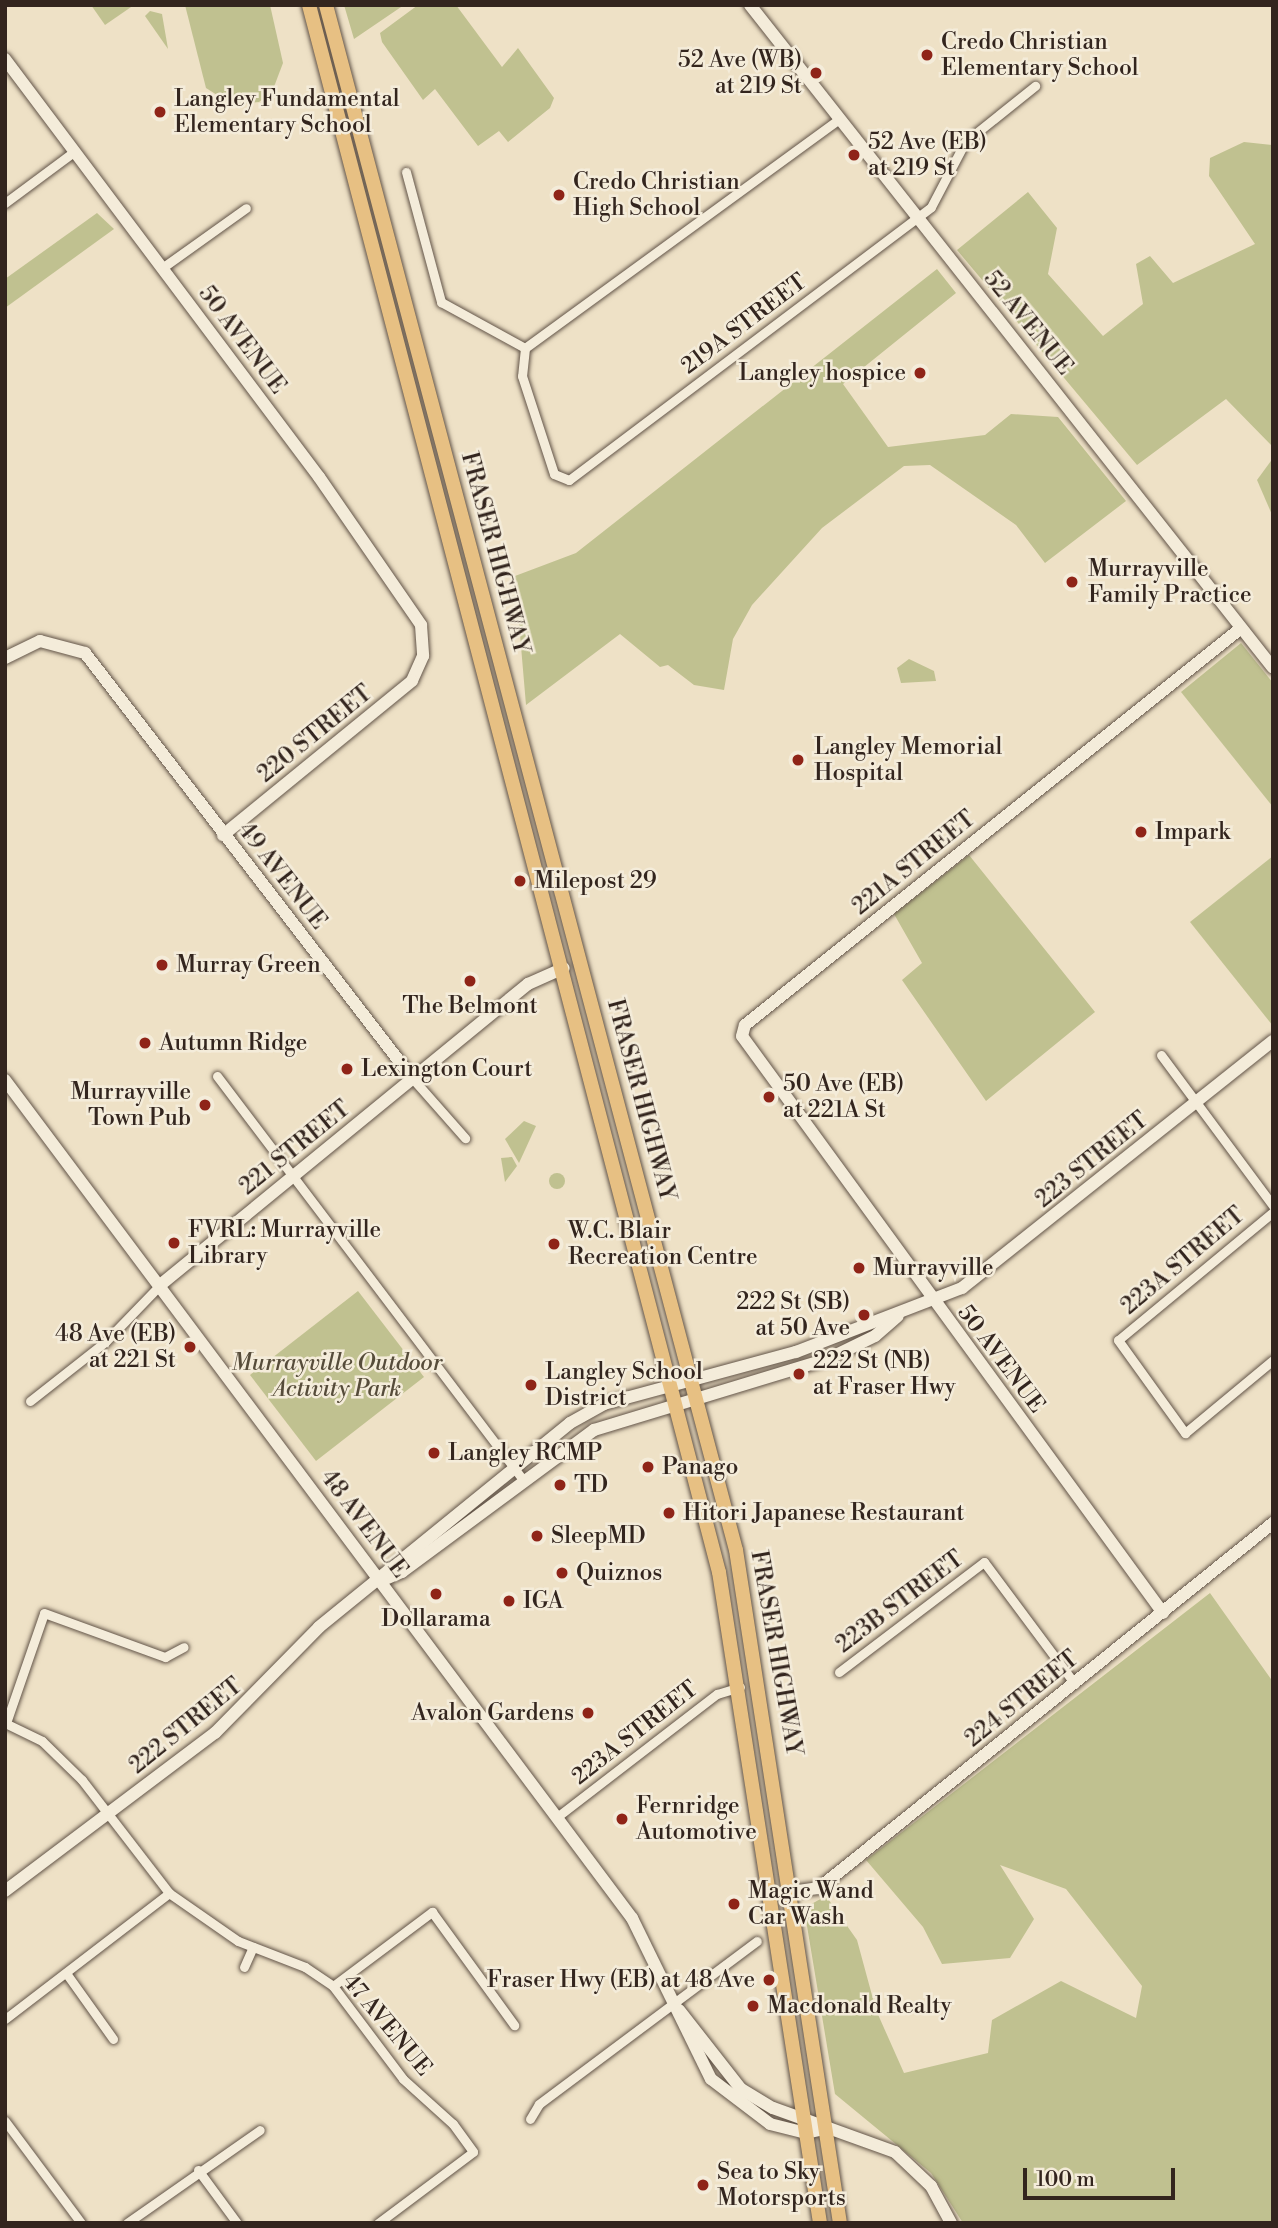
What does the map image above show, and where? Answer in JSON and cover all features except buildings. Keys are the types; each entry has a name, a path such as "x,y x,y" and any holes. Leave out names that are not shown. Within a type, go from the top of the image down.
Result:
{"main road":[{"name":"FRASER HIGHWAY","path":"309,5 678,1402 741,1687 820,2223"},
{"name":"FRASER HIGHWAY","path":"326,5 696,1397 745,1595 840,2223"}],"street":[{"name":"52 AVENUE","path":"750,5 1273,668"},
{"name":"50 AVENUE","path":"5,59 398,588 421,625 423,656"},
{"name":"219A STREET","path":"526,348 522,376 554,474 569,480 918,218 937,199 965,142 1035,86"},
{"path":"406,172 441,302 526,348 839,119"},
{"path":"5,203 75,151"},
{"path":"162,268 246,208"},
{"name":"221A STREET","path":"745,1025 1241,628"},
{"name":"49 AVENUE","path":"5,658 40,641 65,643 85,653 413,1079 465,1138"},
{"name":"220 STREET","path":"223,835 412,681 423,656"},
{"name":"221 STREET","path":"30,1401 105,1342 159,1286 541,974 564,968"},
{"name":"50 AVENUE","path":"745,1025 746,1049 1163,1613"},
{"name":"223 STREET","path":"932,1300 984,1274 1273,1041"},
{"path":"1161,1055 1273,1206"},
{"path":"217,1076 293,1176 378,1297 524,1481"},
{"name":"48 AVENUE","path":"5,1080 632,1918 673,2003 689,2044 722,2091 770,2124 806,2133 827,2128"},
{"name":"223A STREET","path":"1273,1212 1118,1340 1185,1433 1273,1360"},
{"name":"222 STREET","path":"5,1891 251,1703 312,1634 380,1581 513,1468 586,1412 673,1384 796,1352 932,1300"},
{"name":"222 STREET","path":"380,1581 402,1572 594,1430 678,1402 828,1359 875,1336 901,1314"},
{"name":"224 STREET","path":"790,1892 819,1888 1273,1523"},
{"name":"223B STREET","path":"839,1672 984,1562 1075,1684"},
{"path":"108,1814 42,1741 6,1723 44,1613 165,1657 184,1647"},
{"name":"223A STREET","path":"558,1817 717,1694 741,1687"},
{"name":"47 AVENUE","path":"108,1814 169,1893 253,1947 305,1967 333,1986 403,2079 473,2152 378,2223"},
{"path":"5,2019 169,1893"},
{"path":"333,1986 432,1912 514,2025"},
{"path":"530,2119 539,2104 757,1941"},
{"path":"244,1967 253,1947"},
{"path":"66,1973 113,2039"},
{"name":"48 AVENUE","path":"673,2003 741,2089 827,2128 895,2152 931,2186 951,2223"},
{"path":"5,2121 81,2223"},
{"path":"127,2223 198,2170 260,2130"},
{"path":"198,2170 237,2223"}],"green space":[{"path":"91,5 134,5 105,25"},
{"path":"185,5 270,5 283,63 272,92 259,102 233,105 206,88"},
{"path":"344,5 370,6 404,5 354,39"},
{"path":"418,5 456,5 502,67 518,48 554,98 550,108 508,142 499,131 478,146 435,89 423,100 382,42 380,33"},
{"path":"150,11 162,14 168,49 145,16"},
{"path":"1244,142 1273,145 1273,447 1226,399 1137,465 957,250 1028,192 1057,228 1048,274 1103,336 1143,304 1136,264 1150,256 1173,283 1255,244 1209,176 1210,158"},
{"path":"97,213 114,229 5,308 5,279"},
{"path":"937,269 956,293 843,384 888,447 985,435 1011,414 1058,417 1126,501 1045,563 1016,525 930,465 904,466 822,528 752,605 733,639 724,690 694,685 668,665 660,667 620,634 526,705 515,576 576,553"},
{"path":"1273,458 1273,517 1257,480"},
{"path":"1241,643 1273,683 1273,807 1181,692"},
{"path":"909,659 934,671 936,681 901,683 897,668"},
{"path":"969,855 1095,1012 986,1101 902,980 922,963 894,914"},
{"path":"1273,856 1273,1026 1190,922"},
{"path":"524,1121 536,1126 519,1163 505,1139"},
{"path":"512,1157 517,1166 505,1182 501,1158"},
{"path":"557,1173 563,1175 563,1187 557,1189 551,1187 549,1181 551,1175"},
{"name":"Murrayville Outdoor Activity Park","path":"358,1291 424,1377 316,1461 250,1375"},
{"path":"1210,1593 1273,1682 1273,2223 963,2223 931,2173 835,2094 804,1908 826,1896 857,1940 876,2010 904,2073 988,2053 992,2020 1061,1981 1136,2018 1142,1986 1066,1889 1000,1865 1034,1919 1010,1958 942,1964 923,1927 866,1860"}],"place":[{"name":"Credo Christian Elementary School","path":"927,55"},
{"name":"52 Ave (WB) at 219 St","path":"816,73"},
{"name":"Langley Fundamental Elementary School","path":"160,112"},
{"name":"52 Ave (EB) at 219 St","path":"854,155"},
{"name":"Credo Christian High School","path":"559,195"},
{"name":"Langley hospice","path":"920,373"},
{"name":"Murrayville Family Practice","path":"1072,582"},
{"name":"Langley Memorial Hospital","path":"798,760"},
{"name":"Impark","path":"1141,832"},
{"name":"Milepost 29","path":"520,881"},
{"name":"Murray Green","path":"162,965"},
{"name":"The Belmont","path":"470,981"},
{"name":"Autumn Ridge","path":"145,1043"},
{"name":"Lexington Court","path":"347,1069"},
{"name":"50 Ave (EB) at 221A St","path":"769,1097"},
{"name":"Murrayville Town Pub","path":"205,1105"},
{"name":"FVRL: Murrayville Library","path":"174,1243"},
{"name":"W.C. Blair Recreation Centre","path":"554,1244"},
{"name":"Murrayville","path":"859,1268"},
{"name":"222 St (SB) at 50 Ave","path":"864,1315"},
{"name":"48 Ave (EB) at 221 St","path":"190,1347"},
{"name":"222 St (NB) at Fraser Hwy","path":"799,1374"},
{"name":"Langley School District","path":"531,1385"},
{"name":"Langley RCMP","path":"434,1453"},
{"name":"Panago","path":"648,1467"},
{"name":"TD","path":"560,1485"},
{"name":"Hitori Japanese Restaurant","path":"669,1513"},
{"name":"SleepMD","path":"537,1536"},
{"name":"Quiznos","path":"562,1573"},
{"name":"Dollarama","path":"436,1594"},
{"name":"IGA","path":"509,1601"},
{"name":"Avalon Gardens","path":"588,1713"},
{"name":"Fernridge Automotive","path":"622,1819"},
{"name":"Magic Wand Car Wash","path":"734,1904"},
{"name":"Fraser Hwy (EB) at 48 Ave","path":"769,1980"},
{"name":"Macdonald Realty","path":"753,2006"},
{"name":"Sea to Sky Motorsports","path":"703,2185"}]}
